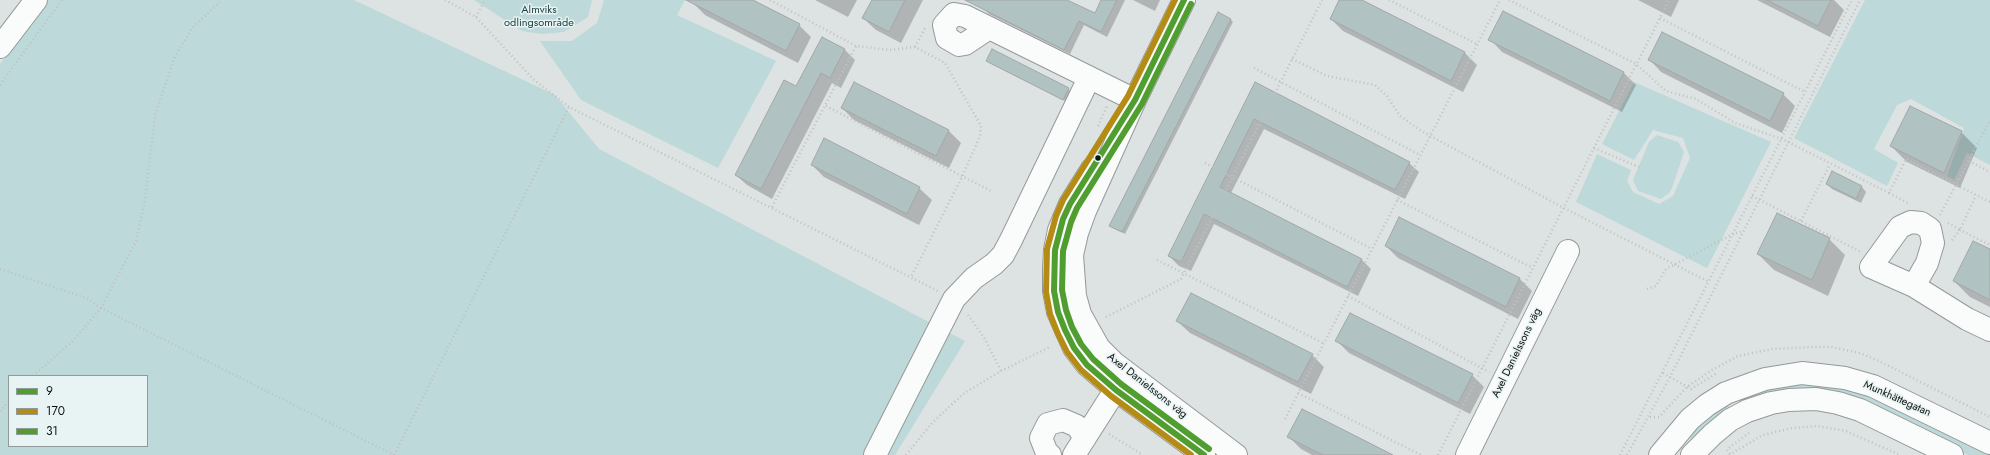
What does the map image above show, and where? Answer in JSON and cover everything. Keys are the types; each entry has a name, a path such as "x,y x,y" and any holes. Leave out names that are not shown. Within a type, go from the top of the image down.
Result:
{"street":[{"path":"0,47 36,0"},
{"name":"Axel Danielssons väg","path":"1184,0 1135,100 1086,211 1077,233 1072,255 1075,296 1080,314 1099,348 1121,381 1204,455"},
{"path":"989,28 1135,100"},
{"path":"875,455 954,299 974,278 994,264 1003,255 1089,78"},
{"path":"1914,286 1927,264 1933,243 1930,229 1921,223 1911,222 1900,227 1871,267 1914,286 1967,319 1990,330"},
{"name":"Axel Danielssons väg","path":"1467,455 1568,251"},
{"name":"Munkhättegatan","path":"1660,455 1690,419 1707,405 1726,394 1764,379 1802,373 1845,378 1873,386 1990,443"},
{"path":"1050,455 1047,453 1041,438 1048,424 1062,420 1077,426 1084,439 1121,381"},
{"name":"Axel Danielssons väg","path":"1121,381 1236,455"},
{"path":"1692,455 1713,434 1730,420 1747,411 1771,403 1789,400 1816,399 1838,403 1860,410 1952,455"}],"path":[{"path":"0,85 62,0"},
{"path":"34,375 74,340 101,308 136,241 145,201 155,115 176,56 193,27 222,0"},
{"path":"445,0 476,17 534,80 569,107 954,299 985,339 1001,371"},
{"path":"476,17 485,0"},
{"path":"770,0 856,46 890,50 915,47 945,63 981,126 980,136 962,177 911,277"},
{"path":"1106,317 1181,278 1322,0"},
{"path":"1389,0 1477,44"},
{"path":"1285,419 1500,0"},
{"path":"1509,0 1636,64 1666,91 1696,99 1735,123 1782,139 1888,193 1906,159 1990,202"},
{"path":"1438,455 1669,0"},
{"path":"1620,455 1852,0"},
{"path":"1627,455 1670,377 1745,231 1860,0"},
{"path":"1660,18 1805,92"},
{"path":"772,207 856,46"},
{"path":"1292,59 1327,76 1375,85 1387,96 1400,116 1430,136 1564,208 1709,282"},
{"path":"1254,68 1420,155"},
{"path":"826,106 991,192"},
{"path":"0,269 86,298 101,308 394,455 569,107"},
{"path":"1939,219 1990,120"},
{"path":"1594,148 1639,167"},
{"path":"1968,161 1990,172"},
{"path":"1205,163 1372,249"},
{"path":"1801,221 1830,164"},
{"path":"1752,196 1877,260"},
{"path":"1397,200 1533,268"},
{"path":"1933,243 1953,240 1960,230 1990,245"},
{"path":"1646,289 1656,286 1666,269 1733,234 1745,231"},
{"path":"1157,260 1324,343"},
{"path":"1348,296 1503,380"},
{"path":"906,455 946,408 963,394 1001,371 1050,347"},
{"path":"1663,373 1691,389 1717,374"},
{"path":"1298,393 1421,455"},
{"path":"0,411 8,403"},
{"path":"1749,433 1727,450 1730,455 1763,435 1792,428 1817,426 1846,431 1900,455"},
{"path":"1084,439 1143,455"}],"green space":[{"path":"48,0 354,0 555,95 599,149 965,341 895,455 0,455 0,64"},
{"name":"Almviks odlingsområde","path":"474,0 592,0 588,17 564,32 541,34 522,31"},
{"path":"604,0 685,0 677,15 776,61 718,168 581,100 540,41 572,41 597,23"},
{"path":"1865,0 1990,0 1990,165 1967,153 1954,180 1947,176 1964,128 1911,99 1897,105 1874,149 1898,163 1887,186 1794,138"},
{"path":"1634,82 1771,142 1707,268 1576,202 1597,154 1631,170 1627,181 1633,192 1659,204 1673,196 1690,158 1683,138 1653,130 1634,160 1602,144"},
{"path":"1657,135 1678,142 1684,152 1672,188 1669,193 1661,199 1638,191 1633,180 1649,142"},
{"path":"1804,382 1861,391 1990,453 1990,455 1968,455 1887,411 1741,406 1738,398 1754,391"},
{"path":"1727,403 1731,411 1687,452 1683,448 1691,441 1691,433 1698,425"}],"building":[{"path":"686,0 753,0 800,24 786,51"},
{"path":"872,0 905,0 889,32 862,18"},
{"path":"965,0 1067,0 1095,13 1101,0 1117,0 1101,32 1079,21 1064,50"},
{"path":"1339,0 1362,0 1465,52 1451,81 1330,19"},
{"path":"1767,0 1831,0 1818,26"},
{"path":"1503,11 1624,72 1610,101 1488,40"},
{"path":"1218,12 1231,19 1122,232 1109,226"},
{"path":"1662,32 1784,93 1770,121 1648,60"},
{"path":"822,37 845,49 830,78 821,73 761,189 735,175 784,80 796,86"},
{"path":"992,49 1069,88 1063,100 986,61"},
{"path":"854,82 949,130 936,156 841,108"},
{"path":"1255,82 1410,162 1395,190 1254,119 1220,187 1362,259 1347,287 1204,214 1181,262 1168,256"},
{"path":"1910,106 1962,131 1944,173 1890,146"},
{"path":"824,138 920,187 907,214 811,165"},
{"path":"1832,171 1862,186 1856,199 1826,184"},
{"path":"1777,213 1830,238 1812,280 1757,254"},
{"path":"1399,217 1520,278 1506,307 1385,246"},
{"path":"1973,241 1990,249 1990,300 1953,281"},
{"path":"1191,293 1313,354 1298,382 1176,321"},
{"path":"1350,313 1473,374 1458,403 1335,341"},
{"path":"1302,409 1393,455 1323,455 1287,437"}],"transit line":[{"name":"170","path":"1175,0 1128,96 1063,200 1056,216 1047,249 1046,292 1050,314 1058,334 1067,352 1081,370 1111,396 1191,455"},
{"name":"9","path":"1184,0 1135,100 1070,204 1063,219 1055,250 1054,291 1058,312 1065,330 1074,348 1087,365 1116,390 1204,455"},
{"name":"31","path":"1191,4 1142,104 1077,208 1071,222 1063,251 1062,290 1066,310 1072,327 1081,344 1093,359 1121,384 1209,449"}]}
